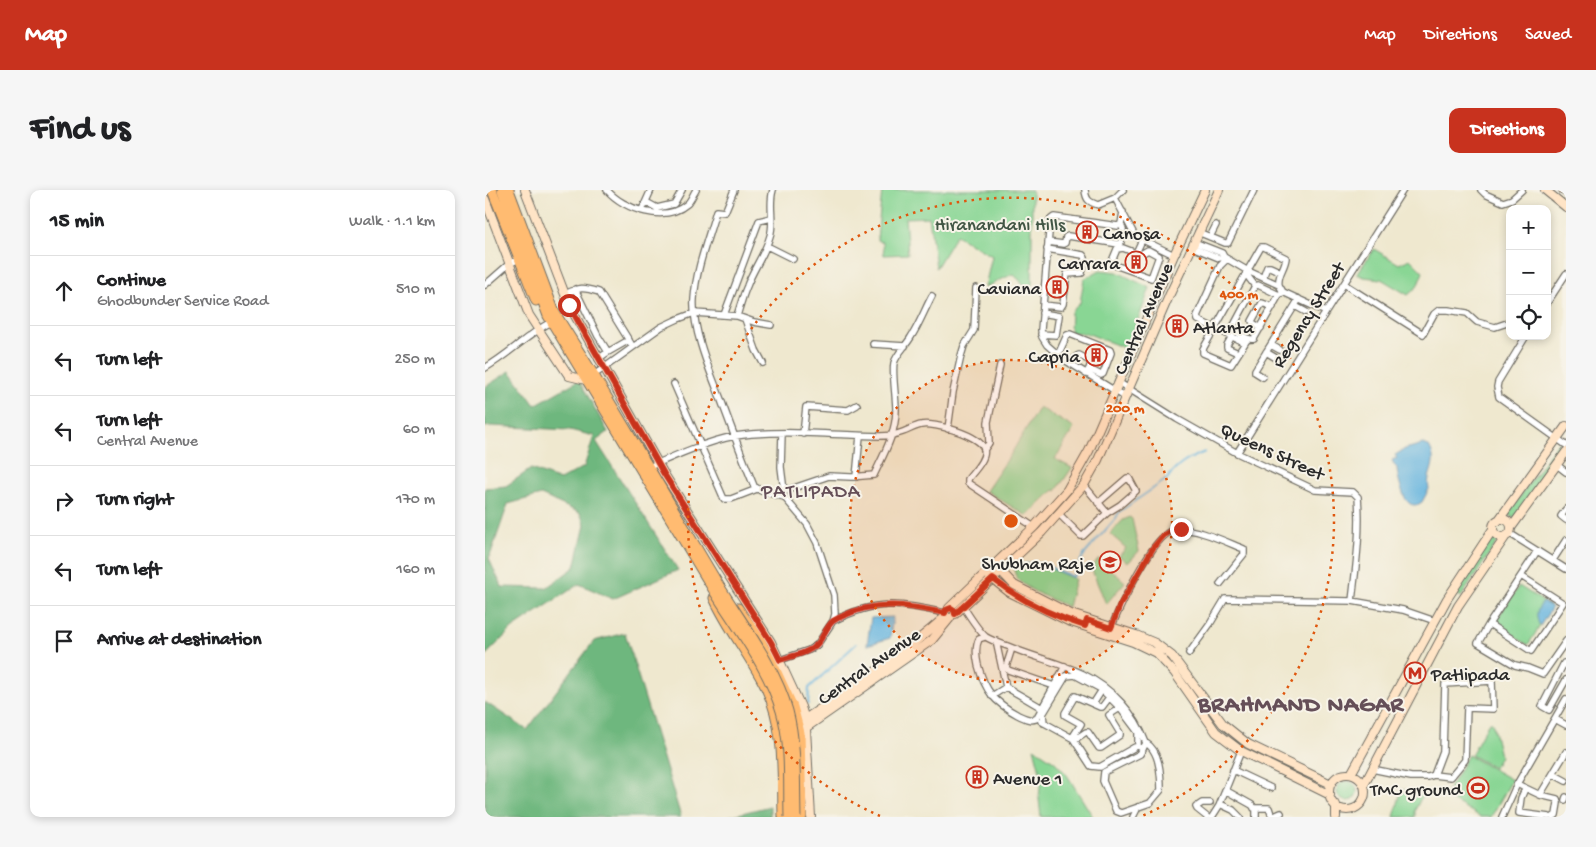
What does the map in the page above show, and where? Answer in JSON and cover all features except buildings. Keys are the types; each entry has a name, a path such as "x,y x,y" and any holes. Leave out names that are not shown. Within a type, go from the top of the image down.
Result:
{"main road":[{"path":"492,190 540,310 545,318 553,318"},
{"path":"501,190 553,318 709,577 773,673 788,710 794,750 796,817"},
{"path":"509,190 553,318"},
{"path":"514,190 558,310 553,318"},
{"path":"590,377 649,466 709,577 715,601 767,690 780,737 783,817"},
{"path":"709,577 727,591 758,636 802,726 802,817"},
{"path":"717,589 768,676 781,711 788,750 789,817"}],"street":[{"path":"525,190 565,294 588,341 658,463 771,642 780,660 801,707 811,817"},
{"path":"607,190 614,198 649,213 664,213 677,210 688,203 694,192 686,190"},
{"path":"642,210 651,190"},
{"path":"646,202 657,208 674,204 682,190"},
{"path":"734,190 725,212 716,211 697,278 694,313 705,358 754,486 761,491 783,497 807,524 817,542 834,595 835,614 833,621 817,645 809,650 780,660"},
{"path":"737,316 747,286 767,246 773,226 770,199 773,190"},
{"path":"1085,190 1086,199 1098,205 1115,198 1123,190"},
{"name":"Central Avenue","path":"780,737 802,726 927,633 949,614 1067,490 1089,451 1174,255 1205,190"},
{"name":"Central Avenue","path":"949,614 963,606 1042,532 1083,485 1098,460 1198,232 1219,190"},
{"path":"1198,232 1227,243 1253,190"},
{"name":"Regency Street","path":"1237,453 1403,190"},
{"path":"1481,190 1485,194 1503,202 1512,199 1522,190"},
{"path":"1545,190 1566,207"},
{"path":"1115,198 1135,236 1174,255"},
{"path":"485,199 529,315 569,376 590,377 661,327 694,313 737,316 771,325"},
{"path":"1047,246 1063,244 1068,236 1119,244 1123,229 1121,224 1123,212"},
{"path":"1059,355 1067,335 1070,334 1110,350 1111,353 1101,375 1071,364 1059,355 1047,345 1041,334 1050,220 1054,217 1118,226 1121,224"},
{"path":"723,314 759,221 771,218"},
{"path":"1210,237 1216,225"},
{"path":"1136,253 1142,240"},
{"path":"1193,244 1222,253 1225,258 1247,273 1279,286"},
{"path":"767,246 793,259"},
{"path":"1043,305 1061,307 1067,274 1082,273 1085,258 1083,255 1047,246"},
{"path":"1225,258 1197,316 1198,320 1215,328 1232,336 1246,341 1255,339 1281,293 1278,279 1286,258 1261,247 1247,273 1215,328 1203,349 1203,353 1231,366 1246,341"},
{"path":"1123,248 1136,253 1141,254 1148,250 1159,256 1151,278 1113,264 1112,261 1117,249 1123,248"},
{"path":"485,285 509,264 519,260"},
{"path":"1263,278 1267,267 1281,272"},
{"path":"1247,273 1255,286"},
{"path":"1551,297 1566,274"},
{"path":"1344,284 1423,334 1439,310 1467,314 1477,322 1495,327 1506,323"},
{"path":"1255,286 1258,285 1299,299 1326,312"},
{"path":"1246,341 1233,327 1255,286"},
{"path":"565,294 579,288 587,288 599,292 633,346"},
{"path":"948,429 953,392 961,356 964,346 974,330 976,288"},
{"path":"575,289 608,352"},
{"path":"776,494 829,476 856,477 874,475 892,435 896,411 894,367 898,355 913,335 932,296"},
{"path":"1263,378 1255,370 1299,299"},
{"path":"571,308 582,303"},
{"path":"1261,328 1253,323 1256,313 1262,303 1273,307"},
{"path":"1244,306 1256,313"},
{"path":"1295,306 1306,312"},
{"path":"1041,334 1056,334 1059,316 1042,313"},
{"path":"485,368 519,346 553,318"},
{"path":"745,319 756,350 763,362"},
{"path":"588,341 598,336"},
{"path":"1232,336 1227,348 1238,353"},
{"path":"598,358 629,340"},
{"path":"1524,340 1498,382 1499,397 1566,446"},
{"path":"873,344 905,346"},
{"path":"1271,345 1280,350"},
{"path":"1267,352 1276,358"},
{"path":"1071,364 1079,355 1091,361 1088,371"},
{"path":"984,450 989,442 988,422 1000,366"},
{"path":"1088,371 1115,391 1127,393"},
{"name":"Queens Street","path":"1118,382 1127,393 1237,453 1315,490 1353,492 1356,494 1360,517 1358,555 1352,601"},
{"path":"674,384 724,499 731,499 757,489"},
{"path":"803,434 806,407 848,410 857,405"},
{"path":"649,466 734,436 782,433 860,436 892,435 922,424 948,429 974,438 981,443 984,457 968,479 968,482 1034,526"},
{"path":"1351,774 1447,599 1495,524 1566,426"},
{"path":"782,433 781,468 784,491"},
{"path":"856,477 860,436"},
{"path":"1364,785 1458,606 1566,452"},
{"path":"1557,465 1566,472"},
{"path":"1059,513 1083,536 1107,514 1135,493 1136,490 1129,478 1127,478 1098,503"},
{"path":"1083,485 1107,514"},
{"path":"1566,509 1561,516 1566,520"},
{"path":"1498,521 1503,520 1507,522 1509,533 1566,569"},
{"path":"1111,628 1120,605 1153,548 1164,535 1172,530 1189,529 1244,550 1244,554 1219,584"},
{"path":"1493,529 1497,536 1501,537 1509,533"},
{"path":"1553,560 1566,540"},
{"path":"1537,551 1477,643 1515,666 1528,668 1543,674 1566,641"},
{"path":"994,565 1014,585 1086,623 1172,656 1223,724 1248,744 1331,784"},
{"path":"986,573 1009,592 1068,621 1111,628 1155,643 1216,732 1242,751 1330,795 1336,805 1341,808 1353,813 1362,802 1365,790 1364,785 1361,780 1351,774 1339,776 1331,784 1330,795"},
{"path":"1489,624 1531,651 1564,602 1521,576"},
{"path":"1189,653 1211,624 1225,599 1352,601 1403,610 1435,621"},
{"path":"1447,599 1458,606"},
{"path":"833,621 852,611 890,604 949,614"},
{"path":"963,606 985,636 1033,657 1085,674 1125,706 1136,721 1142,746 1139,754 1104,772 1103,781 1119,814 1150,803 1161,790 1159,768 1152,748 1142,746 1100,767 1093,767 1074,740 1088,732 1099,748 1101,748 1120,736 1109,715 1120,708"},
{"path":"985,636 979,639 976,657 983,682 992,696 1006,708 1024,718 1036,719 1072,738 1081,724 1065,715 1065,713 1075,696 1100,707 1111,695"},
{"path":"996,641 1006,687 1042,708"},
{"path":"1012,648 1006,667 1008,670 1054,686"},
{"path":"1566,663 1564,663 1542,706 1548,710 1564,689 1566,680"},
{"path":"1036,719 1065,666"},
{"path":"1044,723 1043,714 1066,676 1075,674 1111,695 1138,732 1142,746"},
{"path":"1405,674 1419,680"},
{"path":"1372,769 1411,777 1434,775 1451,777 1465,760 1467,708 1493,709 1492,681 1445,684 1443,751 1434,775"},
{"path":"1553,684 1564,689"},
{"path":"992,696 1006,687"},
{"path":"1093,704 1102,690"},
{"path":"1502,817 1517,784 1566,699"},
{"path":"1555,719 1566,725"},
{"path":"1213,817 1242,751"},
{"path":"1540,795 1566,753"},
{"path":"1234,767 1271,788"},
{"path":"1553,774 1566,781"},
{"path":"1517,784 1558,801 1556,816 1553,817"},
{"path":"1525,788 1521,798 1519,813 1549,817"},
{"path":"1225,790 1254,808 1269,808 1272,817 1281,813"},
{"path":"1207,817 1196,807 1202,803 1210,803"},
{"path":"1220,804 1233,810 1240,817"},
{"path":"1336,805 1336,817"},
{"path":"1133,817 1138,807"},
{"path":"1254,808 1256,810 1256,817"}],"green space":[{"name":"Hiranandani Hills","path":"882,190 1032,190 1032,292 1013,274 985,287 992,256 956,235 936,268 929,217 905,218 908,254 884,255 883,243 877,240"},
{"path":"1374,249 1399,264 1410,259 1423,272 1417,287 1408,295 1381,279 1364,277 1357,274"},
{"path":"1100,270 1117,272 1150,288 1127,349 1089,334 1070,332 1071,312 1080,303 1084,279"},
{"path":"510,371 535,405 579,380 608,432 596,441 678,570 613,599 579,584 513,628 485,656 485,488 506,486 531,469 560,480 584,467 594,436 570,430 485,427 485,387","holes":["541,495 580,513 585,525 575,567 546,588 502,587 489,559 508,504"]},
{"path":"1039,407 1074,428 1055,459 1072,468 1056,491 1054,490 1027,516 986,491"},
{"path":"1558,442 1565,446 1514,519 1508,514"},
{"path":"1130,517 1139,551 1128,563 1119,556 1126,548 1110,534 1123,520"},
{"path":"1494,534 1500,538 1461,597 1455,592"},
{"path":"1099,559 1125,582 1106,604 1091,568"},
{"path":"1020,565 1042,565 1075,579 1068,607 1028,588 1021,582 1014,570"},
{"path":"1519,586 1552,607 1528,645 1494,623"},
{"path":"625,633 681,817 485,817 485,702 527,730 594,641"},
{"path":"1489,722 1492,722 1500,756 1494,768 1471,755"},
{"path":"1034,748 1055,762 1067,775 1093,817 1041,817 1039,799 1041,775"},
{"name":"TMC ground","path":"1468,755 1512,780 1491,817 1481,817 1445,796"},
{"path":"1343,781 1351,781 1357,787 1357,795 1351,801 1343,801 1337,795 1337,787"},
{"path":"1402,789 1423,794 1415,810 1415,817 1394,817"},
{"path":"770,806 770,817 730,817 730,816"}],"water":[{"path":"1423,444 1429,446 1433,458 1428,484 1429,489 1422,502 1413,505 1405,497 1399,481 1397,468 1392,460 1397,458 1395,455 1405,449"},
{"path":"1543,602 1552,607 1540,626 1537,613"},
{"path":"893,617 890,638 867,645 871,618"}],"waterway":[{"path":"1023,564 1040,563 1073,577 1083,556 1119,512 1167,479 1184,462 1205,452"},
{"path":"808,704 809,688 856,644"}],"place":[{"name":"Canosa","path":"1087,232"},
{"name":"Carrara","path":"1136,262"},
{"name":"Caviana","path":"1057,287"},
{"name":"Atlanta","path":"1177,326"},
{"name":"Capria","path":"1096,355"},
{"name":"Shubham Raje","path":"1110,562"},
{"name":"Patlipada","path":"1415,673"},
{"name":"Avenue 1","path":"977,777"},
{"name":"TMC ground","path":"1478,788"}],"district":[{"name":"PATLIPADA","path":"811,490"},
{"name":"BRAHMAND NAGAR","path":"1301,703"}],"route":[{"path":"569,305 664,474 771,642 780,660 809,650 817,645 833,621 852,611 890,604 945,613 946,610 951,608 955,614 993,579 1009,592 1068,621 1085,626 1087,620 1111,628 1120,605 1153,548 1164,535 1172,530 1181,529"}]}
